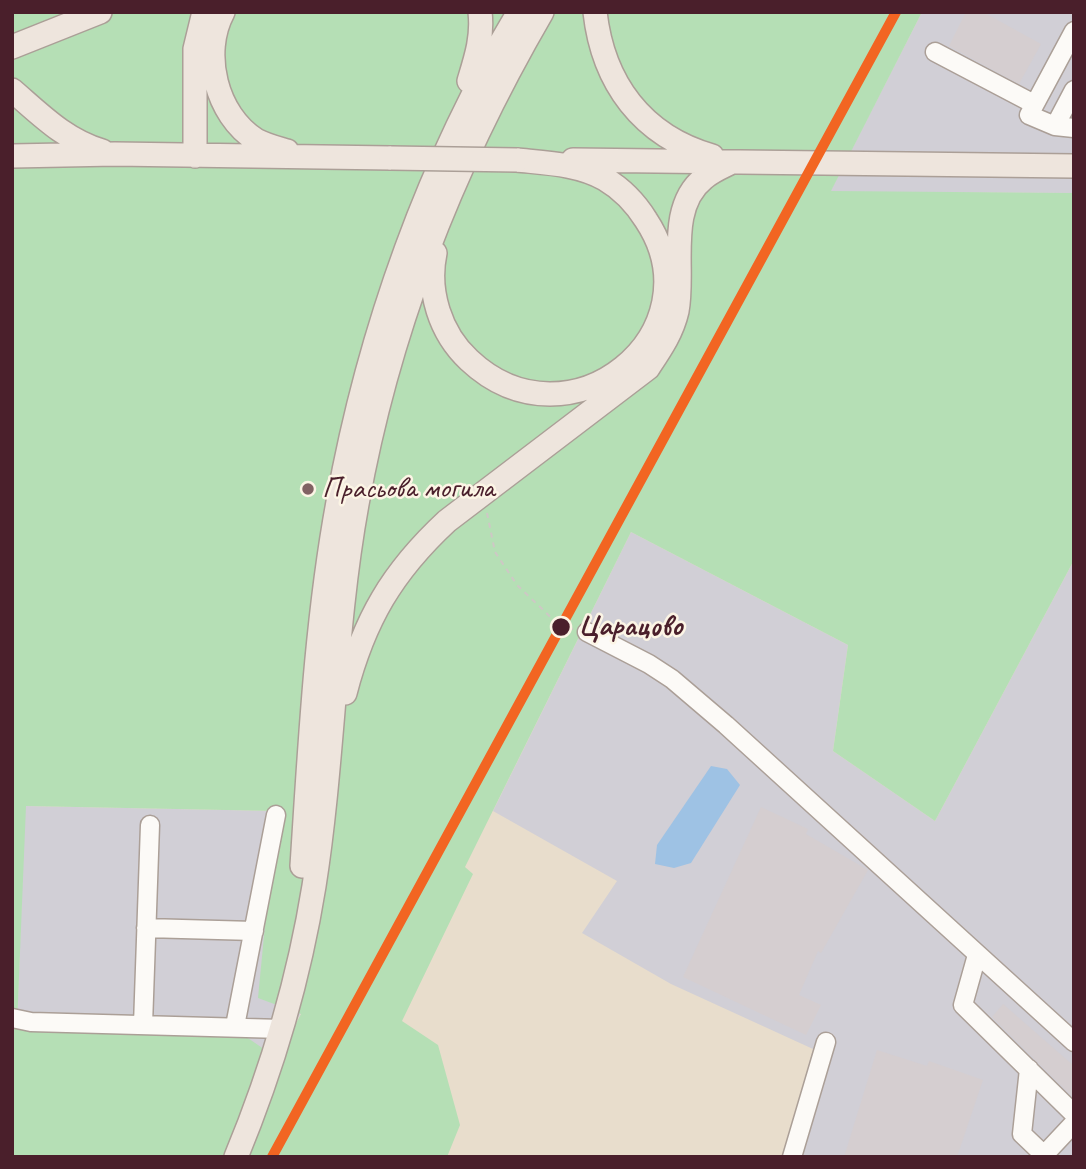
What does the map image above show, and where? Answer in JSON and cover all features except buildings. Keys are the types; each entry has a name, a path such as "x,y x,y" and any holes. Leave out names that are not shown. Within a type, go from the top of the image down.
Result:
{"main road":[{"path":"12,47 100,12"},
{"path":"195,156 195,48 199,23 204,12"},
{"path":"223,12 213,41 212,65 217,86 227,108 240,125 256,139 307,157"},
{"path":"453,138 479,48 482,26 480,12"},
{"path":"282,1029 301,879 315,691 337,504 353,424 376,337 422,205 453,138 519,12"},
{"path":"236,1157 260,1097 282,1029 303,946 314,885 330,754 346,582 372,429 396,342 447,199 542,12"},
{"path":"595,12 598,38 608,69 623,94 640,114 659,132 683,145 732,162"},
{"path":"12,90 63,134 84,146 115,155"},
{"path":"12,156 1074,166"},
{"path":"447,199 434,261 432,286 437,308 461,353 501,384 525,393 573,393 615,375 632,362 647,343 664,299 662,254 654,231 632,201 605,179 583,169 517,160"},
{"path":"330,754 362,637 387,587 417,549 447,521 648,368 666,340 676,315 680,291 681,225 684,206 693,189 704,177 732,162"}],"street":[{"path":"1074,31 1029,115 1055,126 1074,128"},
{"path":"935,52 1034,104"},
{"path":"1055,126 1074,90"},
{"path":"587,632 672,679 1074,1042"},
{"path":"235,1027 276,815"},
{"path":"143,1025 150,825"},
{"path":"146,928 254,931"},
{"path":"977,955 963,1004 1074,1114"},
{"path":"12,1018 31,1022 282,1029"},
{"path":"792,1157 826,1042"},
{"path":"1029,1069 1022,1135 1044,1156 1074,1123"}],"path":[{"path":"481,495 491,526 495,552 517,585 561,627 587,632"}],"shaded area":[{"path":"922,12 1074,12 1074,193 830,192"},
{"path":"631,532 848,645 833,751 935,821 1074,560 1074,1157 783,1157 813,1049 671,984 582,933 617,881 493,811"},
{"path":"25,806 276,811 301,1013 277,1058 17,1026"}],"green space":[{"path":"12,12 922,12 831,191 1074,193 1074,560 935,821 833,751 848,645 631,532 465,867 473,874 402,1021 438,1045 460,1125 447,1157 12,1157","holes":["26,806 276,811 258,998 301,1014 277,1058 239,1032 17,1026"]}],"water":[{"path":"711,766 727,769 740,785 691,863 674,868 655,864 657,845"}],"transit line":[{"path":"272,1157 896,12"}],"place":[{"name":"Прасьова могила","path":"308,489"},
{"name":"Царацово","path":"561,627"}]}
